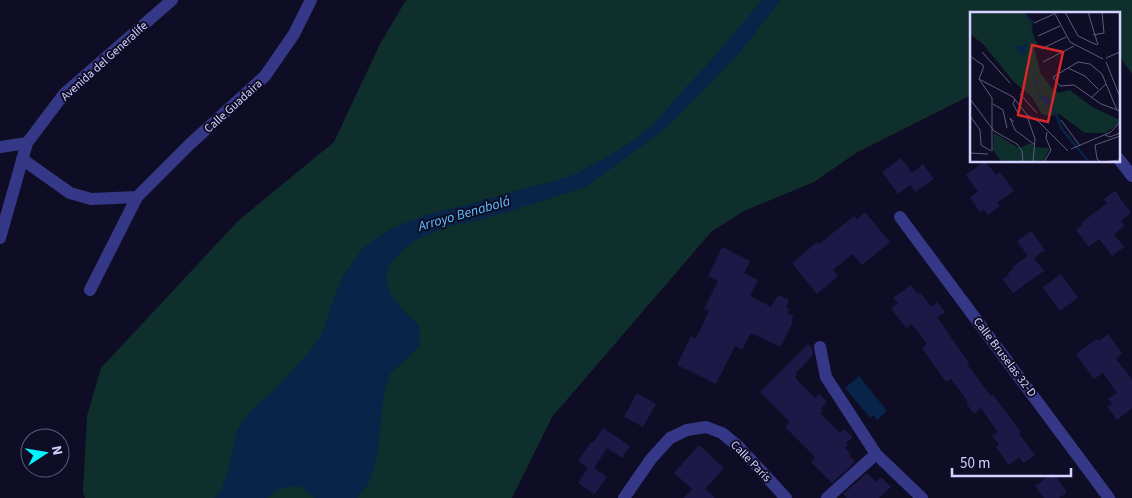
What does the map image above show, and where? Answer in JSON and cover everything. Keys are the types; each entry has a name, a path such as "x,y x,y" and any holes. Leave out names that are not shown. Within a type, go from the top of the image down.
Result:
{"street":[{"name":"Avenida del Generalife","path":"0,238 27,142 64,94 172,0"},
{"name":"Calle Guadaira","path":"90,290 137,197 190,144 265,76 294,34 311,0"},
{"path":"0,147 27,142"},
{"path":"22,159 70,193 91,199 137,197"},
{"path":"1120,161 1132,176"},
{"name":"Calle Bruselas 32-D","path":"900,217 1109,498"},
{"path":"820,347 826,377 876,454 922,498"},
{"name":"Calle Paris","path":"624,498 651,459 670,438 687,430 706,427 722,433 738,447 786,498"},
{"path":"827,498 876,454"}],"green space":[{"path":"406,0 1132,0 1132,74 1120,57 1120,12 970,12 970,96 856,153 814,182 746,210 712,231 552,417 512,498 85,498 83,492 87,416 101,368 238,221 334,142 380,44"}],"water":[{"name":"Arroyo Benabolá","path":"762,0 781,0 736,57 665,129 586,187 480,220 450,226 434,232 414,241 388,267 386,280 392,296 406,314 418,324 420,333 419,346 390,373 384,393 377,458 369,483 357,498 314,498 300,486 286,487 274,492 267,498 215,498 221,490 227,474 237,430 246,416 283,381 322,334 342,278 361,250 393,228 415,219 552,182 578,173 634,140 659,119"},
{"path":"859,376 887,411 877,420 873,415 870,418 845,388"}],"building":[{"path":"901,158 912,173 923,164 934,179 915,192 910,185 898,194 882,172"},
{"path":"986,162 996,175 1000,172 1014,191 997,203 1000,206 988,215 984,210 980,212 970,197 978,192 966,175"},
{"path":"1115,191 1131,213 1121,221 1124,226 1114,234 1124,247 1112,256 1099,239 1089,247 1076,230 1082,225 1081,223 1107,203 1104,199"},
{"path":"865,212 890,242 862,265 853,254 833,270 838,276 817,294 792,263 817,242 819,244 854,216 857,219"},
{"path":"1031,231 1045,250 1034,258 1044,271 1013,293 1003,279 1009,275 1008,273 1013,269 1012,267 1028,256 1017,241"},
{"path":"722,247 750,261 744,273 758,280 750,296 771,307 778,295 789,300 786,308 789,309 787,313 794,316 791,321 793,322 780,347 751,333 742,350 735,346 716,384 677,365 691,336 696,338 709,311 704,309 718,281 708,276"},
{"path":"1061,274 1078,298 1060,311 1043,287"},
{"path":"911,285 918,294 920,292 931,307 937,302 945,312 937,317 969,363 967,364 1021,432 1019,434 1035,455 1023,463 1019,457 1009,465 996,447 999,445 992,436 998,432 981,408 974,414 966,403 968,402 951,379 946,382 922,348 927,344 912,324 906,328 891,308 898,304 893,298"},
{"path":"1108,334 1122,353 1116,359 1132,379 1132,408 1117,420 1107,407 1112,404 1108,399 1117,393 1103,373 1094,379 1076,354 1097,339 1099,341"},
{"path":"808,344 812,348 813,355 796,373 795,378 815,398 819,394 827,402 820,413 840,433 844,429 853,437 846,443 848,445 845,448 855,462 832,483 811,462 815,457 785,427 790,422 760,392"},
{"path":"637,393 656,404 643,427 624,417"},
{"path":"603,428 630,446 622,458 607,448 594,468 607,477 595,494 578,483 588,468 578,461"},
{"path":"699,445 724,468 705,489 715,498 684,498 692,489 674,473"},
{"path":"867,473 876,482 881,477 891,487 879,498 847,498 843,494"},
{"path":"1053,473 1067,492 1059,498 1044,498 1035,486"}]}
